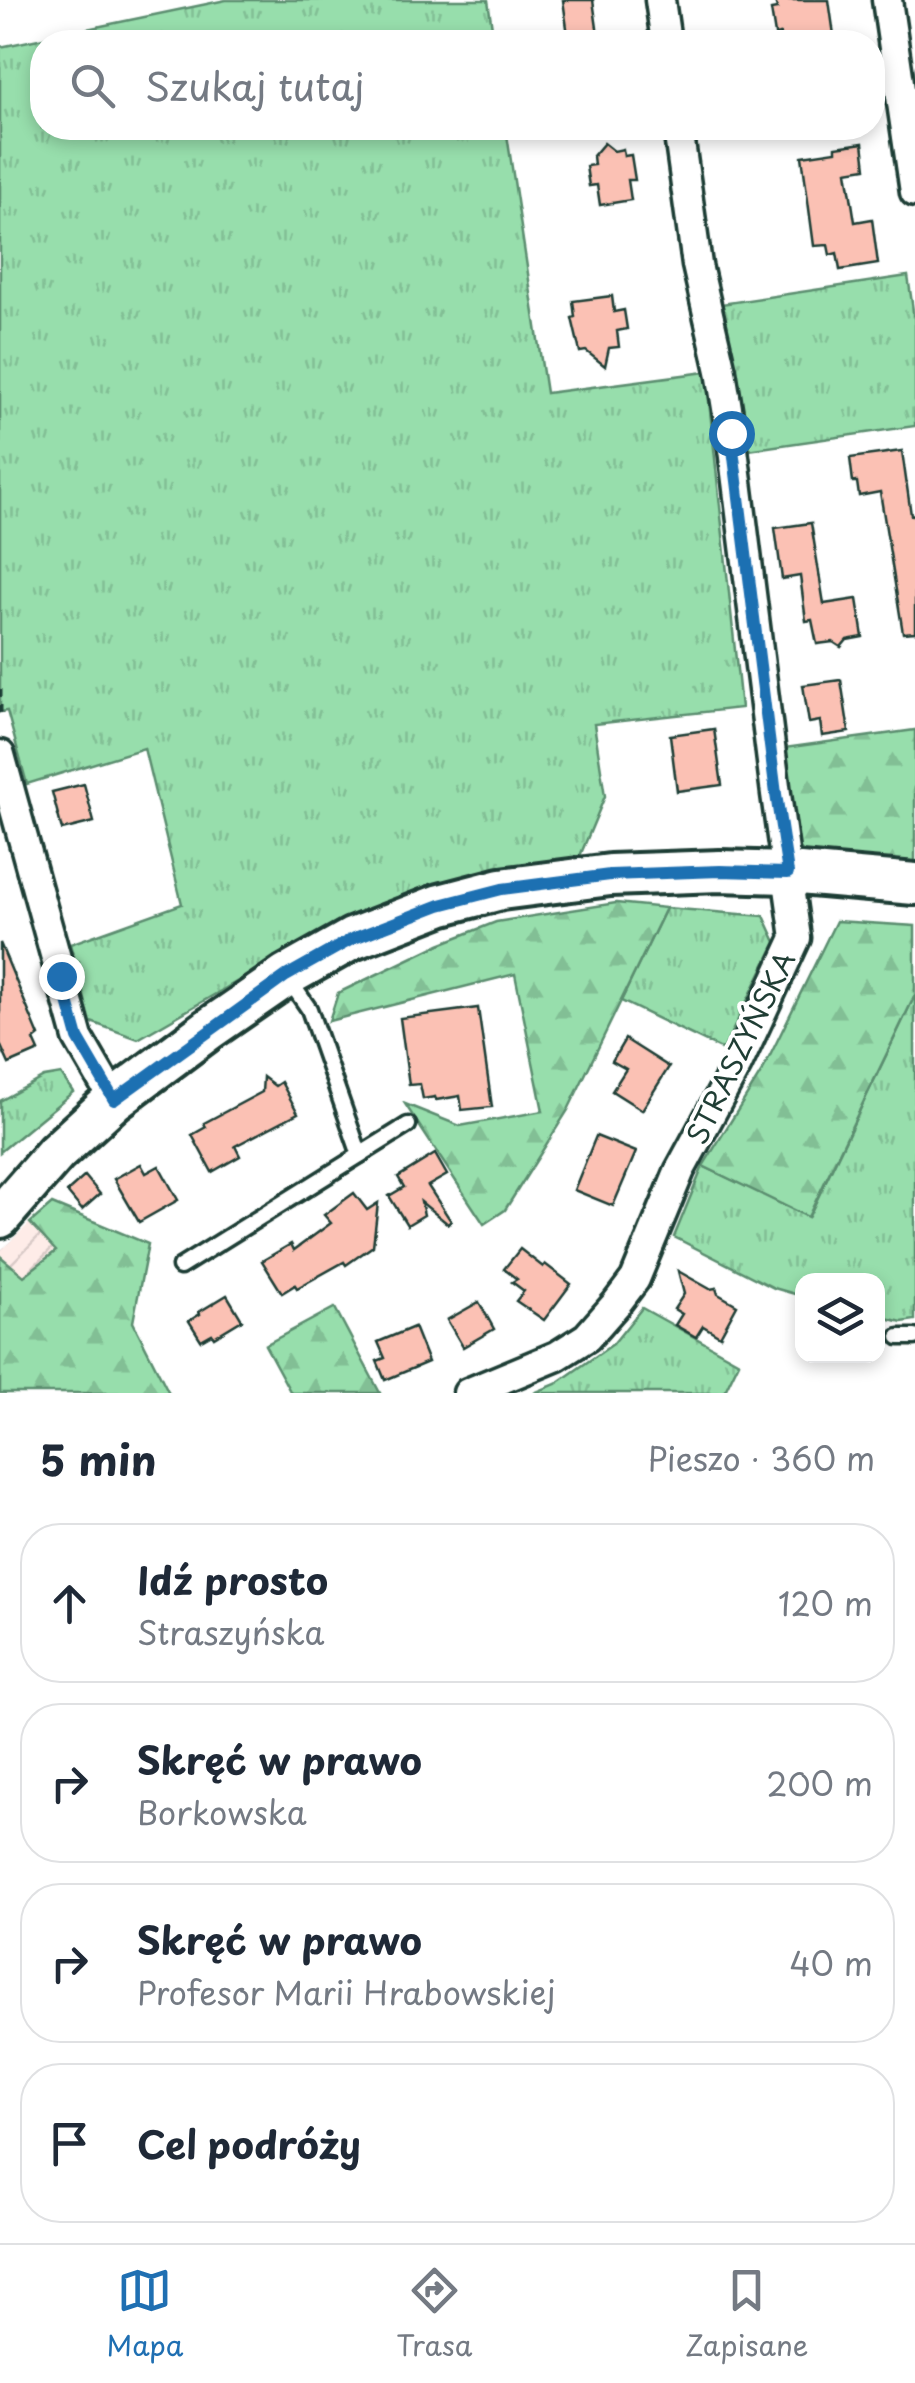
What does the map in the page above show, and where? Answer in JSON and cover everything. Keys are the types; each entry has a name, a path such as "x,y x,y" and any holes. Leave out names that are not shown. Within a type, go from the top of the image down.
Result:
{"street":[{"path":"660,0 664,30"},
{"path":"887,0 915,192"},
{"name":"STRASZYŃSKA","path":"468,1393 558,1356 587,1337 635,1278 680,1170 736,1065 796,938 731,433 697,265 680,140"},
{"path":"0,755 78,1038 114,1100"},
{"path":"0,1216 56,1153 114,1100 286,976 352,939 440,905 502,889 610,875 788,873 915,884"}],"lane":[{"path":"286,976 309,1009 360,1156"},
{"path":"180,1267 408,1124"}],"path":[{"path":"0,689 0,719"}],"shaded area":[{"path":"30,1223 57,1250 24,1276 0,1256 0,1251"}],"green space":[{"path":"226,0 488,0 492,30 82,30"},
{"path":"30,41 30,140 508,140 546,393 706,372 741,708 594,724 605,796 580,856 455,880 350,916 138,1039 91,1022 70,944 182,904 144,748 27,784 7,711 0,712 0,47"},
{"path":"908,276 915,324 915,426 741,451 721,304"},
{"path":"915,730 915,870 817,862 794,844 784,748"},
{"path":"616,903 666,908 568,1110 505,1210 484,1224 405,1104 460,1126 543,1111 515,974 329,1021 338,993 496,922"},
{"path":"666,908 764,916 776,942 723,1050 621,1001"},
{"path":"836,921 915,926 915,995 808,1217 703,1166 764,1068"},
{"path":"915,995 915,1320 885,1318 885,1273 795,1273 795,1294 774,1288 674,1237 703,1166 809,1216"},
{"path":"61,1074 73,1092 0,1152 0,1101 44,1077"},
{"path":"52,1204 148,1244 133,1322 169,1393 0,1393 0,1256 24,1276 56,1251 30,1223"},
{"path":"335,1308 380,1393 291,1393 265,1345"},
{"path":"642,1308 739,1362 724,1393 534,1393 556,1384 613,1344"}],"building":[{"path":"563,0 593,0 597,30 567,30"},
{"path":"775,0 829,0 833,30 774,30 771,10 777,9"},
{"path":"604,143 614,151 623,149 624,156 631,155 635,180 628,180 631,200 600,205 597,185 589,186 586,166 594,165 593,156"},
{"path":"863,143 866,168 847,171 855,222 872,219 878,264 840,270 837,253 830,255 828,245 814,246 802,156"},
{"path":"612,296 614,312 624,310 627,329 617,331 619,347 609,348 605,366 586,351 580,352 572,318 573,301"},
{"path":"902,451 911,515 915,514 915,632 903,633 880,492 859,496 850,458"},
{"path":"811,523 824,604 857,599 863,637 847,640 841,647 833,642 817,644 812,620 806,621 800,576 782,579 775,528"},
{"path":"841,680 849,732 822,736 820,721 809,723 803,685"},
{"path":"714,729 722,785 677,791 670,735"},
{"path":"84,784 94,822 62,830 52,792"},
{"path":"0,943 39,1036 34,1040 39,1051 9,1064 0,1044"},
{"path":"478,1008 492,1107 462,1110 460,1096 423,1099 420,1084 409,1085 400,1018"},
{"path":"625,1039 669,1067 642,1110 612,1091 626,1069 612,1061"},
{"path":"263,1077 275,1086 281,1082 298,1113 235,1146 240,1156 212,1172 192,1135 206,1127 204,1123 262,1092"},
{"path":"596,1136 636,1152 613,1206 574,1190"},
{"path":"435,1154 447,1175 428,1186 451,1221 448,1224 421,1202 424,1215 407,1225 389,1196 404,1187 398,1177"},
{"path":"141,1164 146,1173 159,1166 178,1200 139,1222 114,1179"},
{"path":"85,1176 100,1194 82,1210 67,1192"},
{"path":"354,1193 367,1210 378,1203 373,1246 346,1265 344,1262 282,1293 262,1261 291,1244 294,1250 331,1223 324,1215"},
{"path":"520,1249 571,1284 544,1320 516,1301 524,1291 504,1269"},
{"path":"678,1271 710,1289 716,1288 718,1294 737,1305 720,1336 703,1326 696,1337 675,1325 682,1314 674,1309 684,1294"},
{"path":"227,1295 242,1320 214,1337 212,1334 201,1340 189,1321"},
{"path":"479,1302 494,1329 463,1347 447,1320"},
{"path":"414,1327 428,1362 385,1380 377,1361 385,1358 378,1342"}],"route":[{"path":"61,976 78,1038 114,1100 286,976 352,939 440,905 502,889 610,875 788,873 731,433"}]}
